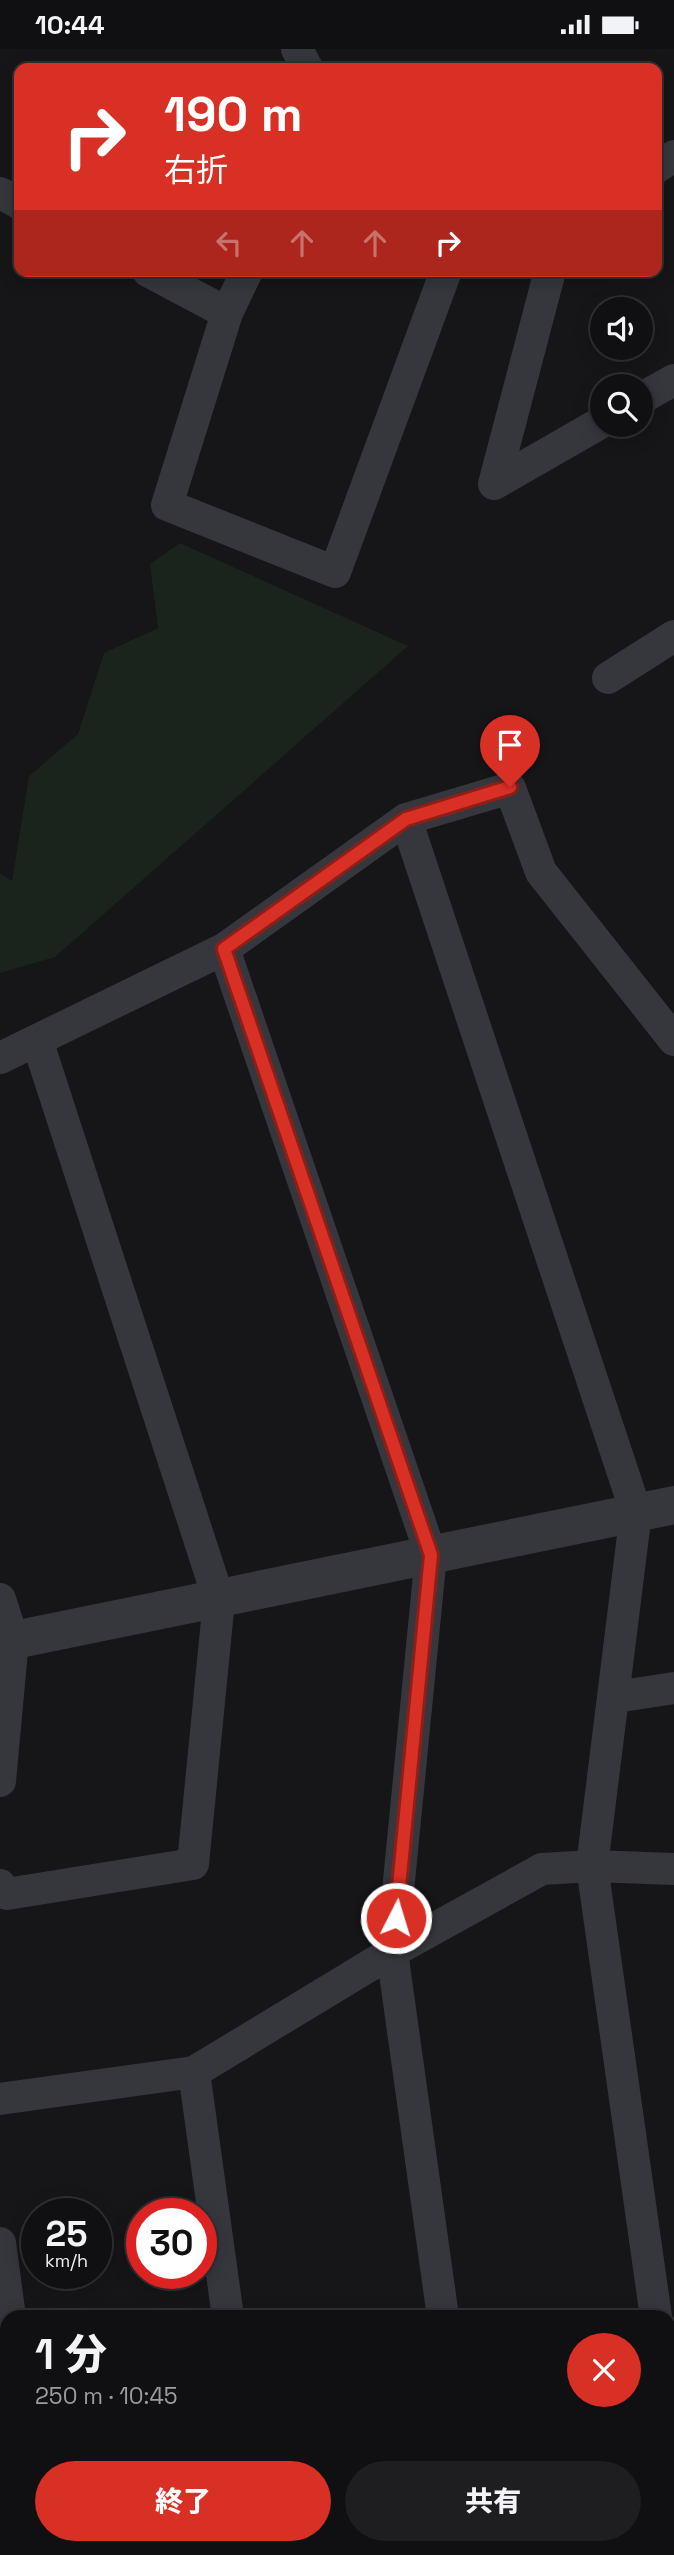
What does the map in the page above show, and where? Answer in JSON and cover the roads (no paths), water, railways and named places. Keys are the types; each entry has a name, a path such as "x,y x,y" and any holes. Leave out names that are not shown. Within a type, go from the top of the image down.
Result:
{"street":[{"path":"159,277 227,313"},
{"path":"244,277 227,313 167,505 335,572 444,277"},
{"path":"548,277 494,484 590,429"},
{"path":"653,392 674,380"},
{"path":"608,678 674,636"},
{"path":"0,1058 224,949 406,819 510,787 541,872 674,1040"},
{"path":"406,819 636,1513 592,1866 655,2310"},
{"path":"224,949 431,1555 392,1952 442,2310"},
{"path":"0,1885 7,1895 193,1864 219,1600 37,1040"},
{"path":"6,1641 219,1600 674,1505"},
{"path":"0,1599 6,1641 0,1781"},
{"path":"615,1697 674,1688"},
{"path":"0,2099 194,2071 392,1952 542,1869 592,1866 674,1869"},
{"path":"194,2071 227,2310"},
{"path":"0,2243 9,2310"}]}
